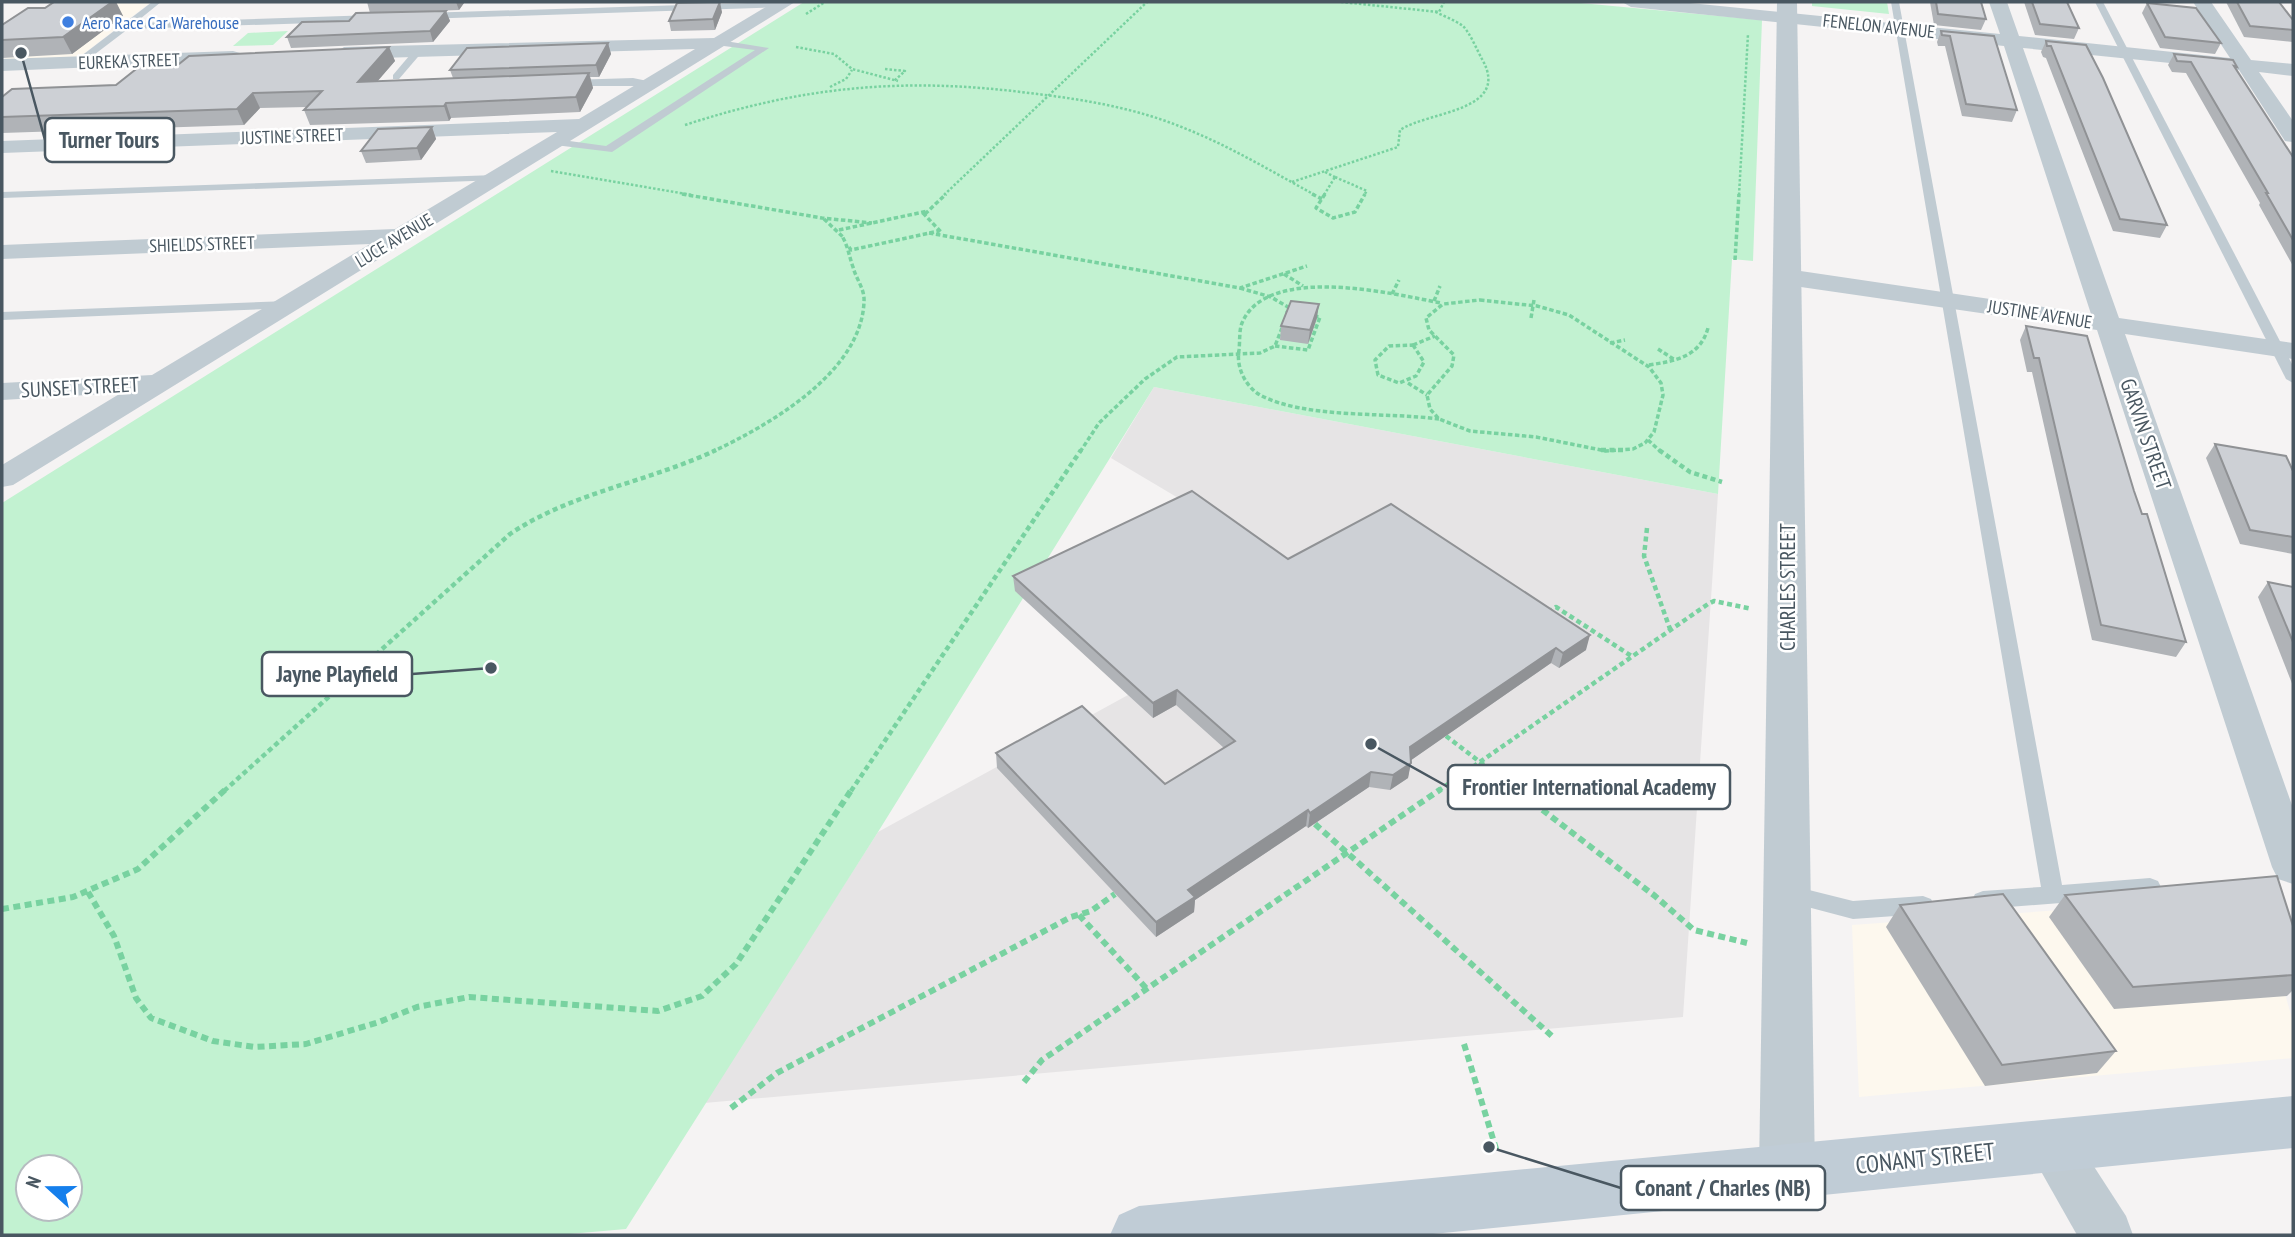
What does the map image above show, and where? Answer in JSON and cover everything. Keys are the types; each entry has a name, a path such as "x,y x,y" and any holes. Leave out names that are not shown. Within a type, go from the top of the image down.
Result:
{"main road":[{"name":"CONANT STREET","path":"1139,1235 2293,1122"}],"street":[{"name":"FENELON AVENUE","path":"1631,2 1787,9 1899,29 2293,70"},
{"name":"GARVIN STREET","path":"1998,2 2109,324 2282,873"},
{"path":"2202,2 2293,136"},
{"name":"LUCE AVENUE","path":"2,478 783,3"},
{"name":"CHARLES STREET","path":"1787,9 1787,1172"},
{"path":"323,54 719,43"},
{"name":"EUREKA STREET","path":"2,65 255,56"},
{"name":"JUSTINE STREET","path":"2,147 583,125"},
{"name":"SHIELDS STREET","path":"2,252 401,236"},
{"name":"JUSTINE AVENUE","path":"1787,277 2286,350"},
{"name":"SUNSET STREET","path":"2,391 158,383"},
{"path":"2051,1145 2107,1235"}],"lane":[{"path":"79,62 157,2"},
{"path":"1895,2 2053,895"},
{"path":"2099,2 2286,350 2293,379"},
{"path":"416,17 783,3"},
{"path":"126,26 389,18"},
{"path":"555,142 608,150 764,48 719,43"},
{"path":"396,77 418,51"},
{"path":"564,83 652,83"},
{"path":"2,195 506,172"},
{"path":"2,316 288,304"},
{"path":"2282,873 2293,879"},
{"path":"1787,893 1853,910 2177,885"}],"path":[{"path":"839,230 925,212 1147,2"},
{"path":"1342,2 1439,12 1444,2"},
{"path":"1291,182 1398,147 1400,130 1409,122 1458,111 1487,89 1488,71 1464,27 1434,11"},
{"path":"1735,260 1748,34"},
{"path":"796,47 834,54 852,69 909,83"},
{"path":"823,90 846,79 852,69"},
{"path":"885,69 905,71 894,80"},
{"path":"683,126 749,104 823,90 909,83 965,84 1105,104 1180,126 1208,138 1322,199"},
{"path":"1325,171 1367,191 1355,212 1333,218 1316,208 1335,177"},
{"path":"506,172 872,223"},
{"path":"925,212 943,235"},
{"path":"2,909 48,903 88,892 138,869 488,551 521,525 591,494 669,471 703,457 760,427 814,390 845,358 860,323 864,293 852,263 851,250 839,230 822,218"},
{"path":"851,250 939,231"},
{"path":"929,233 1240,288 1271,297 1288,307 1275,345"},
{"path":"1240,288 1307,266"},
{"path":"1284,273 1304,287"},
{"path":"1392,294 1399,280"},
{"path":"1440,419 1427,404 1427,395 1453,362 1452,352 1429,330 1426,318 1432,309 1444,304 1480,300 1560,312 1579,319 1609,343 1648,365 1659,378 1663,392 1659,418 1648,440 1626,449 1595,450 1535,436 1478,432 1453,426 1440,419 1408,413 1319,409 1264,397 1250,388 1243,379 1238,354 1240,336 1249,313 1271,297 1304,287 1342,286 1444,304"},
{"path":"1434,302 1440,286"},
{"path":"1531,318 1534,300"},
{"path":"1287,313 1298,314"},
{"path":"88,892 114,936 136,998 151,1018 213,1041 255,1047 306,1044 347,1033 417,1007 469,997 658,1011 688,1005 715,988 736,964 955,633 1029,529 1099,423 1144,379 1177,357 1260,353 1275,345 1308,350 1320,317 1309,316"},
{"path":"1648,365 1692,354 1704,344 1708,328"},
{"path":"1413,345 1424,362 1419,373 1407,382 1390,383 1378,375 1375,360 1390,346 1413,345 1435,336"},
{"path":"1609,343 1625,340"},
{"path":"1658,349 1676,360"},
{"path":"1407,382 1427,395"},
{"path":"1648,440 1686,472 1722,482"},
{"path":"1647,528 1644,556 1670,629"},
{"path":"1024,1082 1042,1060 1347,854 1670,629 1714,601 1758,610"},
{"path":"1539,619 1556,607 1633,657"},
{"path":"1446,736 1655,895 1694,930 1749,943"},
{"path":"1315,824 1553,1037"},
{"path":"731,1108 778,1073 1091,911 1115,894"},
{"path":"1079,915 1146,988"},
{"path":"1464,1044 1497,1152"}],"shaded area":[{"path":"151,2 78,58 2,61 83,3"},
{"path":"1154,387 1718,494 1683,1017 704,1103 878,832 1128,695 1190,505 1111,458"},
{"path":"2257,896 2293,1022 2293,1058 1859,1097 1852,925"}],"green space":[{"path":"804,2 1570,2 1762,20 1753,261 1732,259 1718,494 1154,387 878,832 626,1229 558,1235 2,1235 2,503"},
{"path":"1812,2 1887,2 1889,14 1812,6"},
{"path":"288,31 273,45 233,46 248,33"}],"building":[{"path":"54,2 112,2 63,37 2,40 2,25 28,8 45,8"},
{"path":"720,2 713,19 669,21 677,3"},
{"path":"1936,2 1981,2 1986,19 1938,14"},
{"path":"2032,2 2067,2 2079,28 2040,24"},
{"path":"2237,2 2279,2 2293,20 2293,30 2250,26"},
{"path":"2147,3 2196,8 2221,43 2165,37"},
{"path":"446,11 430,31 287,37 302,22 349,21 356,13"},
{"path":"1941,31 1994,36 2017,110 1966,104 1950,36 1942,35"},
{"path":"2046,41 2086,45 2167,225 2120,219 2051,46 2047,46"},
{"path":"608,43 596,65 450,70 467,48"},
{"path":"389,47 358,82 589,73 576,97 446,103 444,106 304,110 322,91 253,93 237,109 2,117 2,97 12,89 116,85 140,66 179,64 189,56"},
{"path":"2174,54 2233,60 2237,67 2234,66 2293,157 2293,240 2191,62 2177,61"},
{"path":"432,127 417,148 361,151 378,129"},
{"path":"1291,301 1319,304 1310,330 1281,326"},
{"path":"2026,326 2087,336 2134,491 2142,514 2147,514 2186,642 2101,625 2039,358 2034,358"},
{"path":"2215,444 2286,456 2293,471 2293,537 2250,530"},
{"path":"1192,491 1288,559 1391,504 1590,635 1563,653 1556,648 1410,747 1411,763 1393,775 1371,772 1310,813 1308,810 1188,890 1195,897 1156,922 996,753 1082,706 1165,784 1235,741 1177,690 1153,703 1013,576"},
{"path":"2268,582 2293,587 2293,642"},
{"path":"2277,876 2293,926 2293,975 2133,987 2065,895"},
{"path":"2003,894 2116,1051 2002,1065 1900,905"}],"place":[{"name":"Aero Race Car Warehouse","path":"68,22"},
{"name":"Turner Tours","path":"21,53"},
{"name":"Jayne Playfield","path":"491,668"},
{"name":"Frontier International Academy","path":"1371,744"},
{"name":"Conant / Charles (NB)","path":"1489,1147"}]}
